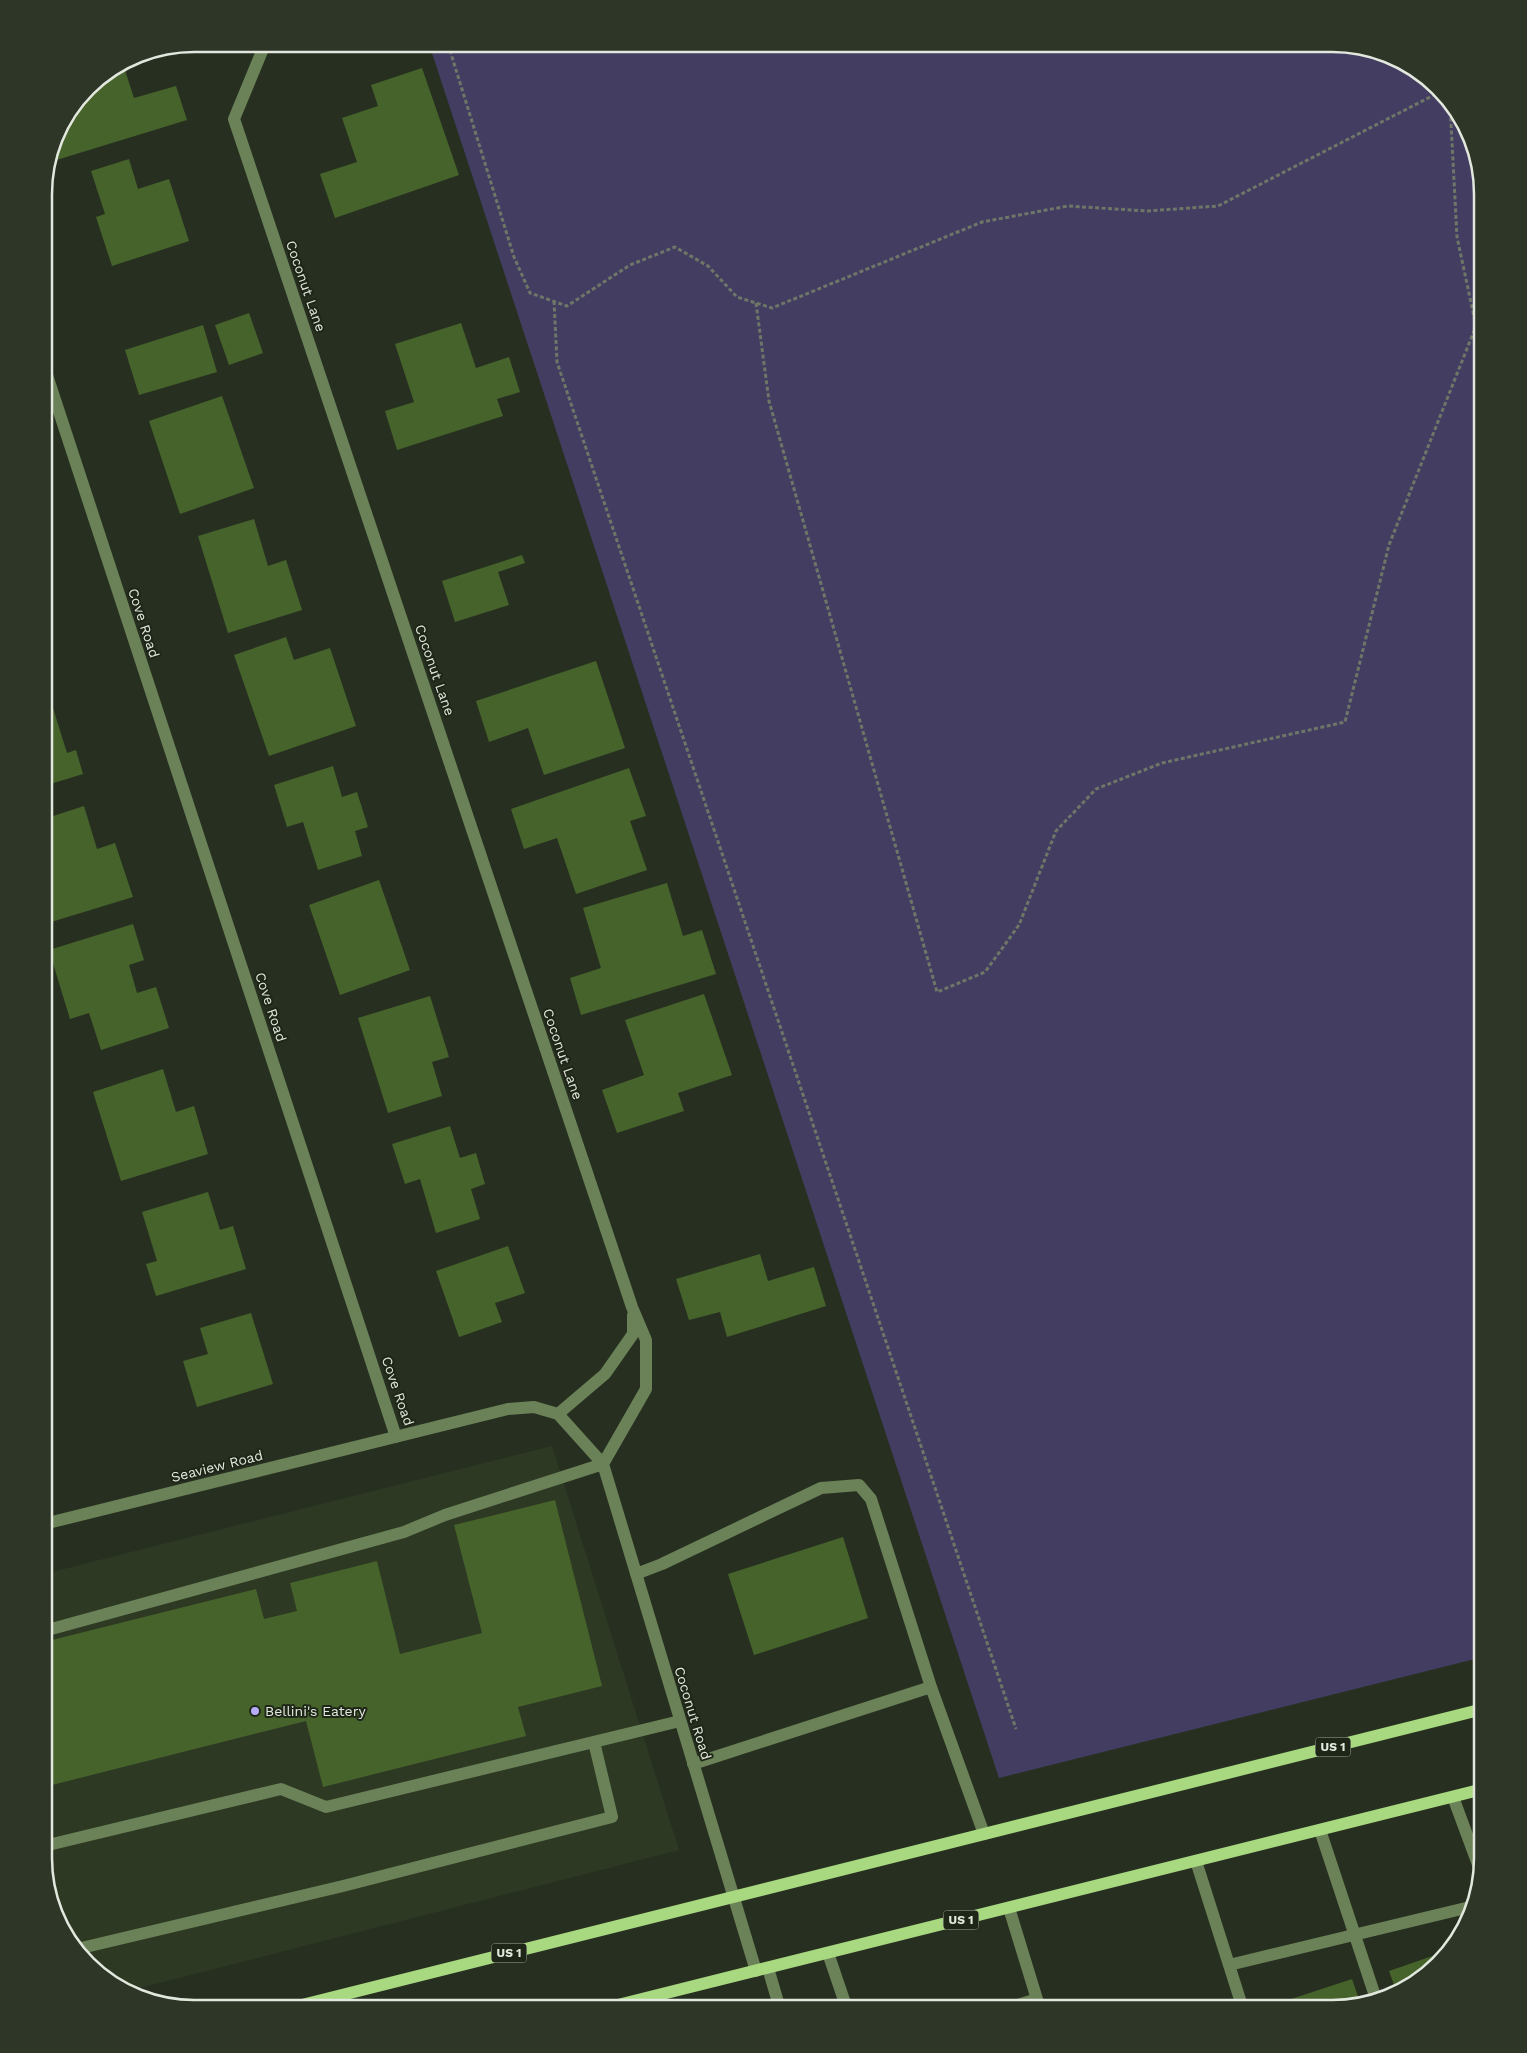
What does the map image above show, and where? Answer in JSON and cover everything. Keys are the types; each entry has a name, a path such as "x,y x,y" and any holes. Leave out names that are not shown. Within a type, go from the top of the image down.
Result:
{"main road":[{"name":"US 1","path":"322,2000 1474,1711"},
{"name":"US 1","path":"638,2000 1474,1791"}],"street":[{"name":"Coconut Lane","path":"261,53 234,119 632,1307 646,1340 646,1389 603,1464"},
{"name":"Cove Road","path":"53,393 396,1437 508,1409 534,1407 558,1414"},
{"name":"Coconut Lane","path":"558,1414 605,1374 633,1334 632,1307"},
{"path":"52,1629 404,1532 444,1515 603,1464 558,1414"},
{"name":"Seaview Road","path":"52,1522 396,1437"},
{"name":"Coconut Road","path":"603,1464 733,1897 776,2000"},
{"path":"636,1574 662,1564 822,1488 859,1485 871,1499 931,1687 984,1834"},
{"path":"693,1764 931,1687"},
{"path":"52,1844 281,1789 326,1808 680,1721"},
{"path":"84,1947 343,1886 612,1817 594,1742"},
{"path":"1453,1797 1474,1854"},
{"path":"1320,1830 1374,1994"},
{"path":"1196,1861 1240,2000"},
{"path":"1009,1908 1038,2000"},
{"path":"1230,1965 1466,1908"},
{"path":"828,1953 844,2000"}],"path":[{"path":"451,53 514,257 530,293 567,306 630,266 676,247 708,266 737,297 772,308 982,222 1068,206 1147,211 1218,206 1433,95"},
{"path":"1451,115 1456,238 1474,317"},
{"path":"554,301 557,362 1016,1729"},
{"path":"756,303 769,401 938,992 985,972 1019,925 1056,831 1096,788 1162,763 1345,722 1389,545 1474,331"}],"shaded area":[{"path":"432,53 1342,53 1360,55 1387,63 1419,82 1439,101 1451,116 1464,140 1470,158 1474,195 1474,1659 999,1778"},
{"path":"552,1446 679,1850 137,1989 116,1977 88,1952 76,1937 67,1921 57,1895 52,1858 52,1572"}],"building":[{"path":"422,68 459,175 335,218 320,174 357,162 342,118 378,106 371,85"},
{"path":"125,71 134,98 176,86 187,120 57,160 63,140 82,108 101,88"},
{"path":"129,159 138,189 169,179 189,241 112,266 96,217 105,214 91,171"},
{"path":"249,313 263,353 229,365 215,325"},
{"path":"461,323 476,368 509,357 520,392 497,399 503,416 397,450 385,411 414,402 395,344"},
{"path":"203,325 217,372 139,395 125,350"},
{"path":"222,396 254,488 180,514 149,421"},
{"path":"254,519 268,566 286,560 302,610 228,633 198,536"},
{"path":"522,555 525,563 498,572 509,605 455,622 442,581"},
{"path":"286,637 294,660 330,648 356,726 269,756 234,655"},
{"path":"596,661 625,748 544,775 528,728 489,742 476,701"},
{"path":"53,707 67,753 76,750 83,774 53,783"},
{"path":"333,766 342,797 357,792 368,827 355,831 362,856 318,870 303,822 287,827 274,785"},
{"path":"629,768 646,816 630,821 647,870 576,894 557,838 524,849 511,809"},
{"path":"84,806 97,849 115,843 133,897 53,922 53,816"},
{"path":"379,880 410,970 340,995 309,905"},
{"path":"667,883 683,936 702,930 716,974 581,1015 570,978 601,968 583,908"},
{"path":"133,924 144,960 129,965 137,993 156,987 169,1028 101,1050 89,1013 70,1019 53,962 53,949"},
{"path":"704,994 732,1075 678,1093 684,1111 617,1133 602,1090 644,1075 625,1020"},
{"path":"430,996 449,1057 432,1062 442,1096 388,1113 358,1018"},
{"path":"163,1069 176,1112 194,1106 208,1154 121,1181 93,1092"},
{"path":"450,1126 460,1158 476,1153 485,1184 471,1189 480,1219 436,1233 420,1179 405,1184 392,1144"},
{"path":"208,1192 220,1230 233,1226 246,1269 156,1296 146,1264 157,1261 142,1212"},
{"path":"508,1246 525,1293 495,1303 502,1322 459,1337 436,1271"},
{"path":"760,1254 768,1281 814,1267 826,1306 727,1337 720,1312 689,1320 676,1279"},
{"path":"251,1313 273,1384 197,1407 183,1361 208,1354 200,1328"},
{"path":"555,1500 602,1686 518,1707 526,1736 323,1787 306,1721 52,1785 52,1640 256,1589 264,1619 297,1611 290,1583 377,1561 400,1654 482,1633 454,1525"},
{"path":"843,1537 868,1618 754,1655 728,1574"},
{"path":"1436,1955 1411,1977 1394,1986 1389,1971"},
{"path":"1352,1979 1358,1998 1332,2000 1288,2000"}],"place":[{"name":"Bellini's Eatery","path":"255,1711"}]}
